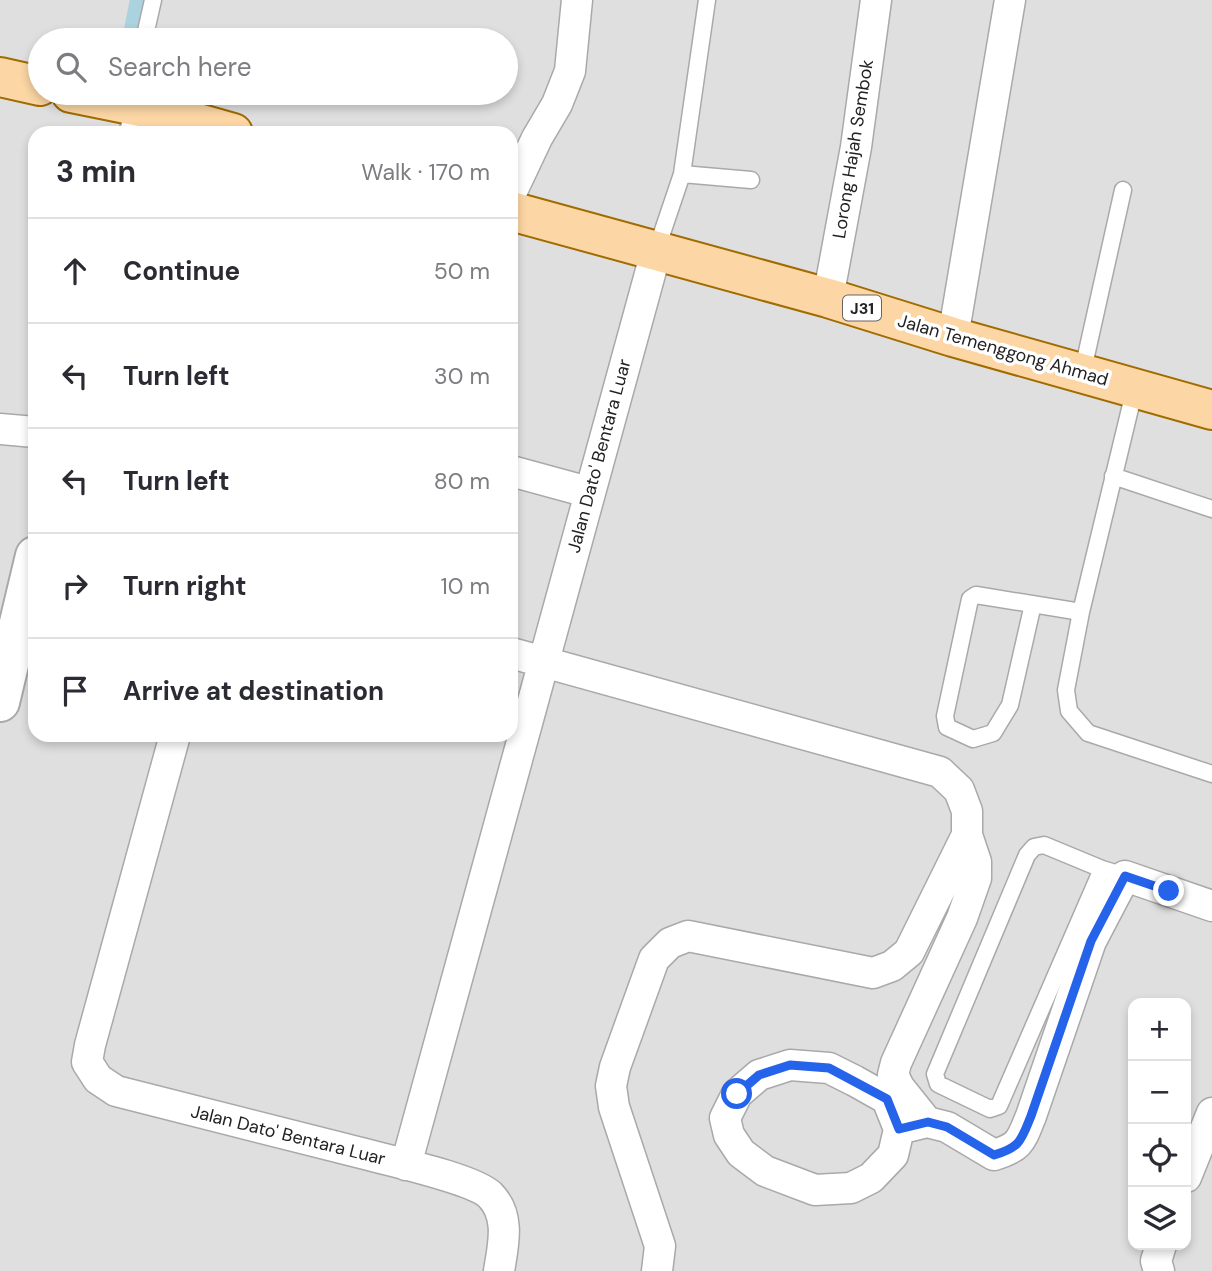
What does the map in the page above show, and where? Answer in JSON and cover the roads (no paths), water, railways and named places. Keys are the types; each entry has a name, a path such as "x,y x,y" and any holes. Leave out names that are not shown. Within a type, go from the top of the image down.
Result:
{"main road":[{"path":"0,77 28,83"},
{"path":"118,105 204,126"},
{"name":"Jalan Temenggong Ahmad","path":"518,213 828,298 953,337 1212,410"}],"street":[{"path":"518,177 570,71 577,0"},
{"name":"Lorong Hajah Sembok","path":"828,298 856,147 876,0"},
{"path":"953,337 1010,0"},
{"name":"Jalan Dato' Bentara Luar","path":"173,742 87,1062 98,1079 116,1091 406,1165 588,492 656,252"},
{"path":"0,429 28,431"},
{"path":"518,473 588,492"},
{"path":"0,702 28,585"},
{"path":"518,655 940,772 959,790 967,811 967,835 976,862 976,878 962,918 893,1075 899,1087 928,1122"},
{"path":"657,1271 660,1246 614,1107 611,1086 615,1067 654,959 670,943 688,936 873,972 892,966 909,952 967,835"},
{"path":"899,1129 928,1122 947,1127 994,1155 1011,1150 1019,1144 1113,873 1212,906"},
{"path":"790,1065 829,1068 887,1099 899,1129 892,1155 871,1178 851,1188 815,1191 765,1171 741,1153 729,1135 724,1118 737,1094 759,1075 790,1065"},
{"path":"1191,1165 1212,1113"},
{"path":"406,1165 475,1185 491,1196 503,1216 504,1236 499,1271"},
{"path":"1159,1250 1156,1261 1159,1271"}],"lane":[{"path":"147,28 153,0"},
{"path":"656,252 682,174 708,0"},
{"path":"682,174 751,180"},
{"path":"1082,374 1123,190"},
{"path":"1135,388 1081,612 1066,690 1069,711 1088,733 1212,774"},
{"path":"1113,476 1212,509"},
{"path":"1033,604 1010,705 993,733 974,740 947,727 945,716 970,599 976,595 1033,604 1081,612"},
{"path":"1044,845 1113,873 999,1106 990,1109 938,1084 935,1074 1027,855 1034,847 1044,845"}],"waterway":[{"path":"137,28 143,0"}]}
